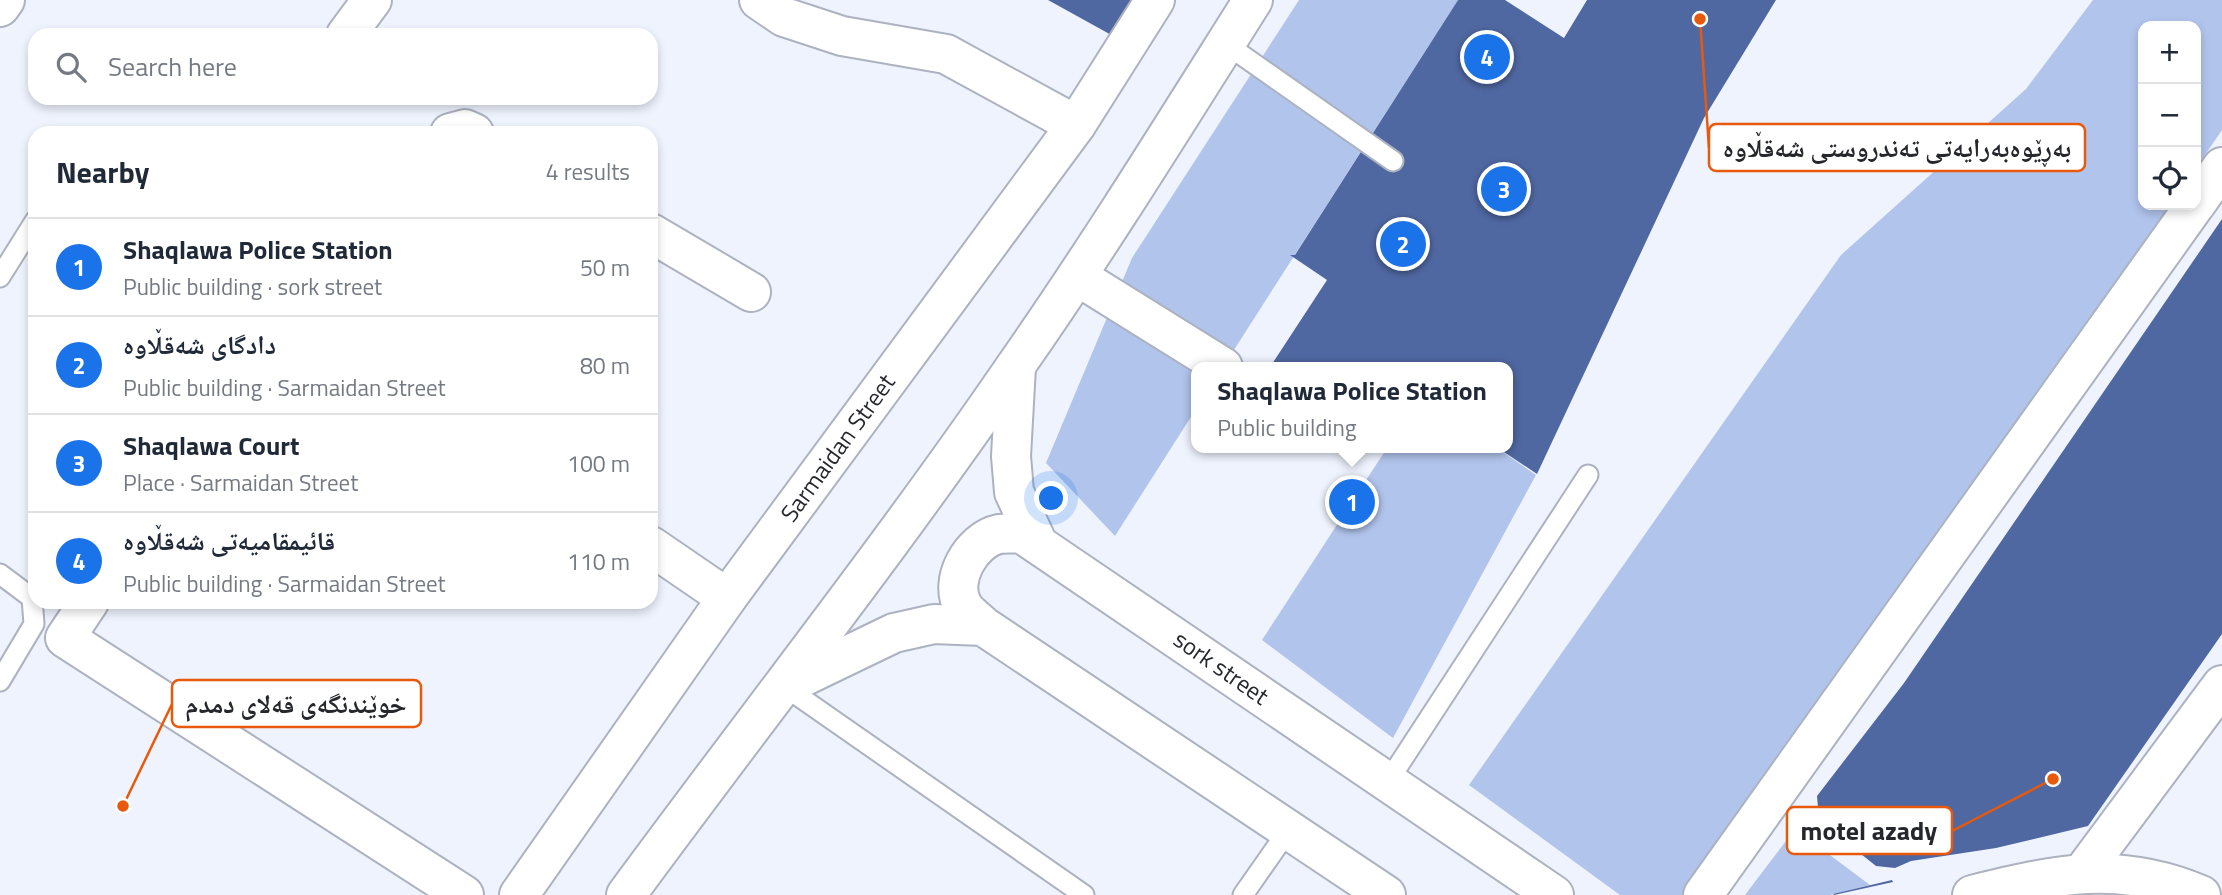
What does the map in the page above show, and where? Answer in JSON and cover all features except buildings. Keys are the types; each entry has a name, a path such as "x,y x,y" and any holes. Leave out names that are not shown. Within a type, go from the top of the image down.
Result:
{"street":[{"path":"0,7 5,0"},
{"path":"351,28 372,0"},
{"path":"759,0 784,17 842,36 946,54 1076,125"},
{"name":"Sarmaidan Street","path":"519,895 727,598 1076,125 1155,0"},
{"path":"626,895 783,686 1016,367 1253,0"},
{"path":"2201,196 2222,167"},
{"path":"1703,895 2191,210"},
{"path":"658,237 751,292"},
{"path":"1077,276 1215,362"},
{"path":"1016,367 1011,456 1014,492 1037,542"},
{"path":"1037,542 1021,533 998,534 970,554 961,571 959,590 963,606 983,626 1287,832 1386,895"},
{"name":"sork street","path":"1037,542 1554,895"},
{"path":"658,551 727,598"},
{"path":"84,609 65,638 464,895"},
{"path":"783,686 894,633 934,624 983,626"},
{"path":"2082,872 2222,685"},
{"path":"1972,895 2050,876 2082,872 2141,875 2202,895"}],"lane":[{"path":"1226,44 1392,161"},
{"path":"0,277 28,232"},
{"path":"1387,783 1588,474"},
{"path":"0,574 28,595"},
{"path":"0,681 34,624 33,609"},
{"path":"783,686 1084,895"},
{"path":"1243,895 1287,832"}],"shaded area":[{"path":"1299,0 1458,0 1226,362 1191,362 1191,417 1115,536 1046,463 1132,258"},
{"path":"2093,0 2222,0 2222,130 2201,161 2201,21 2138,21 2138,210 2166,210 1685,895 1620,895 1469,785 1841,255 2026,89"},
{"path":"1384,453 1504,453 1536,475 1393,738 1262,640"},
{"path":"1795,829 1870,885 1830,895 1745,895"}],"place":[{"name":"بەڕێوەبەرایەتی تەندروستی شەقڵاوە","path":"1700,19"},
{"name":"قائیمقامیەتی شەقڵاوە","path":"1487,57"},
{"name":"Shaqlawa Court","path":"1504,189"},
{"name":"دادگای شەقڵاوە","path":"1403,244"},
{"name":"Shaqlawa Police Station","path":"1352,502"},
{"name":"motel azady","path":"2053,779"},
{"name":"خوێندنگەی قەلای دمدم","path":"123,806"}]}
